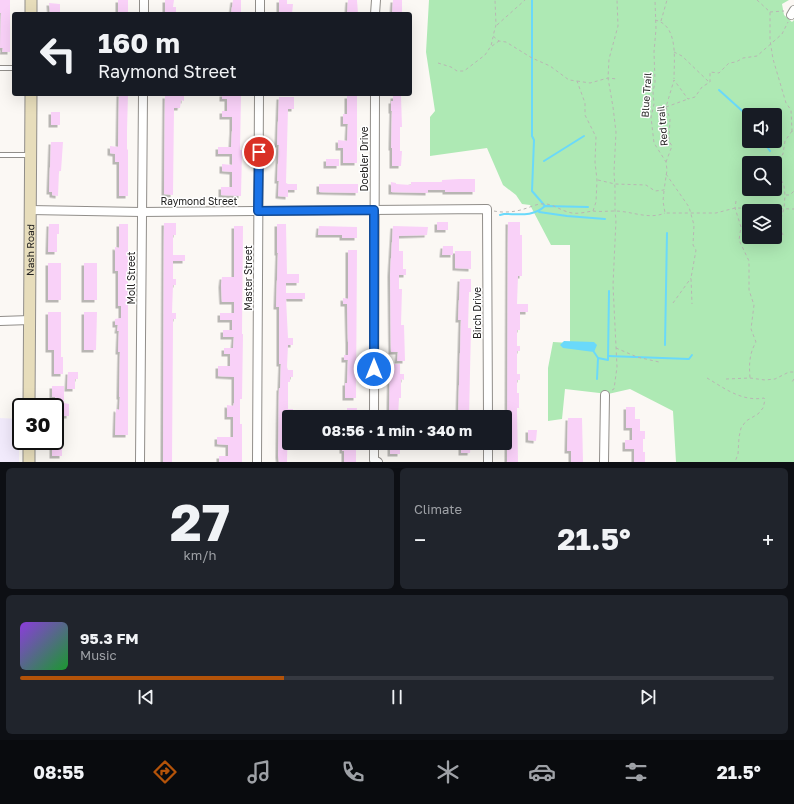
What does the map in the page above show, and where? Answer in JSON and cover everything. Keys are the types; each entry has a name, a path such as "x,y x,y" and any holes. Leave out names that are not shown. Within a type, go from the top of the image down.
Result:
{"main road":[{"path":"31,0 31,12"},
{"name":"Nash Road","path":"30,398 31,96"},
{"path":"29,450 29,462"}],"street":[{"path":"144,0 144,12"},
{"path":"260,0 260,12"},
{"path":"375,12 376,0"},
{"name":"Moll Street","path":"140,462 143,96"},
{"name":"Master Street","path":"256,462 259,96"},
{"name":"Doebler Drive","path":"374,410 375,96"},
{"name":"Raymond Street","path":"30,210 141,212 487,209"},
{"name":"Birch Drive","path":"487,209 488,410"},
{"path":"0,321 30,320"},
{"path":"604,462 605,395"},
{"path":"374,450 374,460 378,462"},
{"path":"488,450 488,462"}],"lane":[{"path":"0,68 12,68"},
{"path":"0,155 30,155"}],"path":[{"path":"438,63 451,67 457,71 464,71 485,55 491,46 496,25 495,0"},
{"path":"496,25 525,0"},
{"path":"605,395 614,389 617,367 613,285 616,220 614,172 616,132 608,78 610,59 618,26 617,0"},
{"name":"Blue Trail","path":"655,0 655,82 653,92 654,104 651,118 654,143 666,162"},
{"path":"655,20 661,21 667,0"},
{"path":"757,0 770,12 771,44 786,103 791,110 792,131 794,134"},
{"path":"710,82 710,72 719,73 728,63 736,62 743,58 757,56 782,34 792,12 783,10 770,12"},
{"name":"Red trail","path":"661,21 669,30 675,46 674,80 666,107 670,119 669,141 672,146 666,162"},
{"path":"493,36 499,41 506,42 532,58 550,66 569,80 590,84 608,78 618,79"},
{"path":"491,46 499,41"},
{"path":"674,52 682,56 710,82"},
{"path":"674,80 688,99"},
{"path":"577,81 585,103 585,115 596,138 595,162 597,180 596,202 593,211"},
{"path":"666,107 695,98 702,87 710,82"},
{"path":"783,235 779,226 784,208 785,194 784,186 777,170 778,161 783,154 785,141 792,131"},
{"path":"665,212 663,201 667,170 666,162"},
{"path":"666,174 689,207 694,225 693,245 696,250 691,278 692,304"},
{"path":"597,180 615,184 646,185 655,190 664,190"},
{"path":"785,194 790,195 794,191"},
{"path":"736,201 735,208 741,227 739,240 749,262 749,290 754,305 752,329 756,342 749,358 750,378"},
{"path":"487,209 500,212 522,210 544,203 550,204 569,213 577,214 593,211 615,211 650,216 659,215 665,212 716,213 735,208 794,209"},
{"path":"673,304 691,278"},
{"path":"615,348 637,358 659,362"},
{"path":"726,380 750,378 765,380 775,379 789,372 794,372"},
{"path":"707,378 736,394 747,398 764,398 765,400 758,414 746,421 741,428 738,454 735,462"},
{"path":"794,379 792,382 794,383"}],"shaded area":[{"path":"0,418 12,419 12,450 19,450 19,462 0,462"}],"green space":[{"path":"429,0 789,0 782,4 784,15 792,22 794,20 794,462 676,462 673,411 630,389 608,394 565,389 562,419 548,421 548,368 553,342 570,343 570,245 551,245 530,205 522,204 516,195 503,185 487,148 430,156 430,117 435,111 426,52"}],"water":[{"path":"564,341 594,342 597,345 594,352 563,348 560,345"}],"building":[{"path":"0,0 10,0 10,52 2,52 3,48 0,48"},
{"path":"118,0 128,0 128,12 118,12"},
{"path":"165,0 174,0 173,7 176,7 176,12 165,12"},
{"path":"233,0 241,0 241,12 231,12"},
{"path":"279,0 287,0 287,4 293,4 292,12 279,12"},
{"path":"348,0 357,0 358,12 347,12"},
{"path":"393,0 402,0 402,12 392,12"},
{"path":"49,3 60,4 60,12 50,12"},
{"path":"119,96 128,96 128,196 119,196 119,162 115,162 115,154 110,153 110,146 118,147"},
{"path":"165,96 184,96 184,101 181,100 180,108 174,108 173,195 164,194"},
{"path":"222,96 241,96 241,196 221,195 221,187 232,187 232,172 222,171 222,164 232,165 232,154 218,154 218,147 231,147 232,117 222,117 222,111 227,111 227,99 222,99"},
{"path":"347,96 357,96 357,163 343,163 343,148 338,148 338,140 347,141 348,124 343,124 343,114 347,114"},
{"path":"393,96 401,96 401,166 392,166 391,101 393,101"},
{"path":"279,97 294,97 294,109 288,109 286,183 297,184 297,190 288,190 288,197 278,196 279,181 277,181 279,145 277,145"},
{"path":"51,112 60,112 60,125 51,125"},
{"path":"51,142 63,142 61,171 59,171 58,196 52,195 52,192 49,192"},
{"path":"326,159 339,159 339,166 326,166"},
{"path":"475,179 475,192 445,192 445,190 428,190 428,193 391,192 391,182 396,184 411,185 411,182 442,182 442,180"},
{"path":"319,184 358,184 358,193 319,192"},
{"path":"437,222 448,222 448,230 437,230"},
{"path":"508,222 520,222 520,235 522,235 522,276 518,276 517,304 528,304 528,312 520,312 520,330 517,330 517,346 520,346 520,351 517,351 517,374 520,374 520,380 517,380 517,393 519,393 519,408 517,408 518,462 507,462 507,450 512,450 512,410 507,410"},
{"path":"164,223 176,223 176,235 173,235 173,255 185,255 185,261 173,261 173,279 176,279 176,285 173,285 172,313 176,313 176,319 173,319 172,462 163,462"},
{"path":"49,224 59,224 59,234 57,234 57,252 48,252"},
{"path":"119,224 128,224 128,435 115,435 116,409 119,410 120,397 120,352 118,352 119,331 117,331 118,325 115,325 115,319 121,318 121,306 118,306 118,271 115,271 115,247 119,248"},
{"path":"277,224 286,224 287,274 299,274 299,283 286,283 286,293 305,293 305,299 286,299 288,338 293,338 293,345 288,345 287,367 288,370 293,370 293,377 290,377 290,382 288,382 288,409 293,410 282,410 282,450 287,450 287,462 279,462 278,456 279,388 281,364 279,364 279,307 276,307"},
{"path":"234,226 243,226 242,399 240,399 240,424 242,424 242,462 219,462 219,456 228,456 228,445 217,444 217,437 233,437 233,417 227,417 227,405 233,406 234,403 234,377 218,376 218,366 230,366 230,354 224,354 224,348 233,348 234,337 223,337 223,330 232,330 232,320 220,320 220,313 234,313 234,302 222,302 221,285 222,277 234,277"},
{"path":"319,226 357,227 357,238 342,238 342,235 318,235"},
{"path":"393,226 428,227 427,235 399,236 399,251 403,251 403,269 406,269 406,275 399,275 399,289 402,289 401,325 404,325 405,361 397,361 398,352 391,352 390,274"},
{"path":"443,246 453,246 453,255 442,255"},
{"path":"348,250 357,250 356,398 345,398 348,360 344,360 344,355 348,355 348,342 347,304 343,304 343,298 348,299"},
{"path":"455,251 471,251 471,269 455,268"},
{"path":"48,263 61,263 61,300 48,300"},
{"path":"84,263 97,263 97,300 84,300"},
{"path":"460,279 471,279 471,292 469,292 468,328 471,328 469,410 458,410 461,320 458,320"},
{"path":"48,312 61,312 61,357 63,357 63,374 54,374 54,350 48,350"},
{"path":"84,312 97,312 96,350 84,350"},
{"path":"390,364 400,364 400,374 404,374 404,380 401,379 401,398 399,398 398,410 389,410"},
{"path":"68,372 78,372 78,379 75,379 75,389 67,389"},
{"path":"52,386 64,386 64,398 52,397"},
{"path":"64,403 69,404 69,416 64,416"},
{"path":"626,407 635,407 635,419 640,419 640,431 645,431 645,439 643,439 643,452 645,452 645,462 634,462 634,449 625,449 625,440 632,440 632,428 626,428"},
{"path":"347,408 357,408 357,410 347,410"},
{"path":"568,418 582,418 583,462 571,462 571,451 567,451"},
{"path":"528,430 537,430 536,441 528,440"},
{"path":"52,450 62,450 62,456 52,456"},
{"path":"356,450 356,462 344,462 344,451 342,451"},
{"path":"390,450 400,450 400,454 390,454"},
{"path":"461,450 470,450 470,453 461,453"}],"waterway":[{"path":"532,0 532,136 534,140 532,191 545,206"},
{"path":"719,90 742,111"},
{"path":"544,161 584,136"},
{"path":"500,215 531,213 536,212 545,206 588,207"},
{"path":"539,212 605,219"},
{"path":"665,345 667,233"},
{"path":"597,379 598,358 608,360 609,291"},
{"path":"594,352 598,358"},
{"path":"608,356 689,359 692,355"}],"route":[{"path":"259,152 258,211 374,210 374,369"}]}
